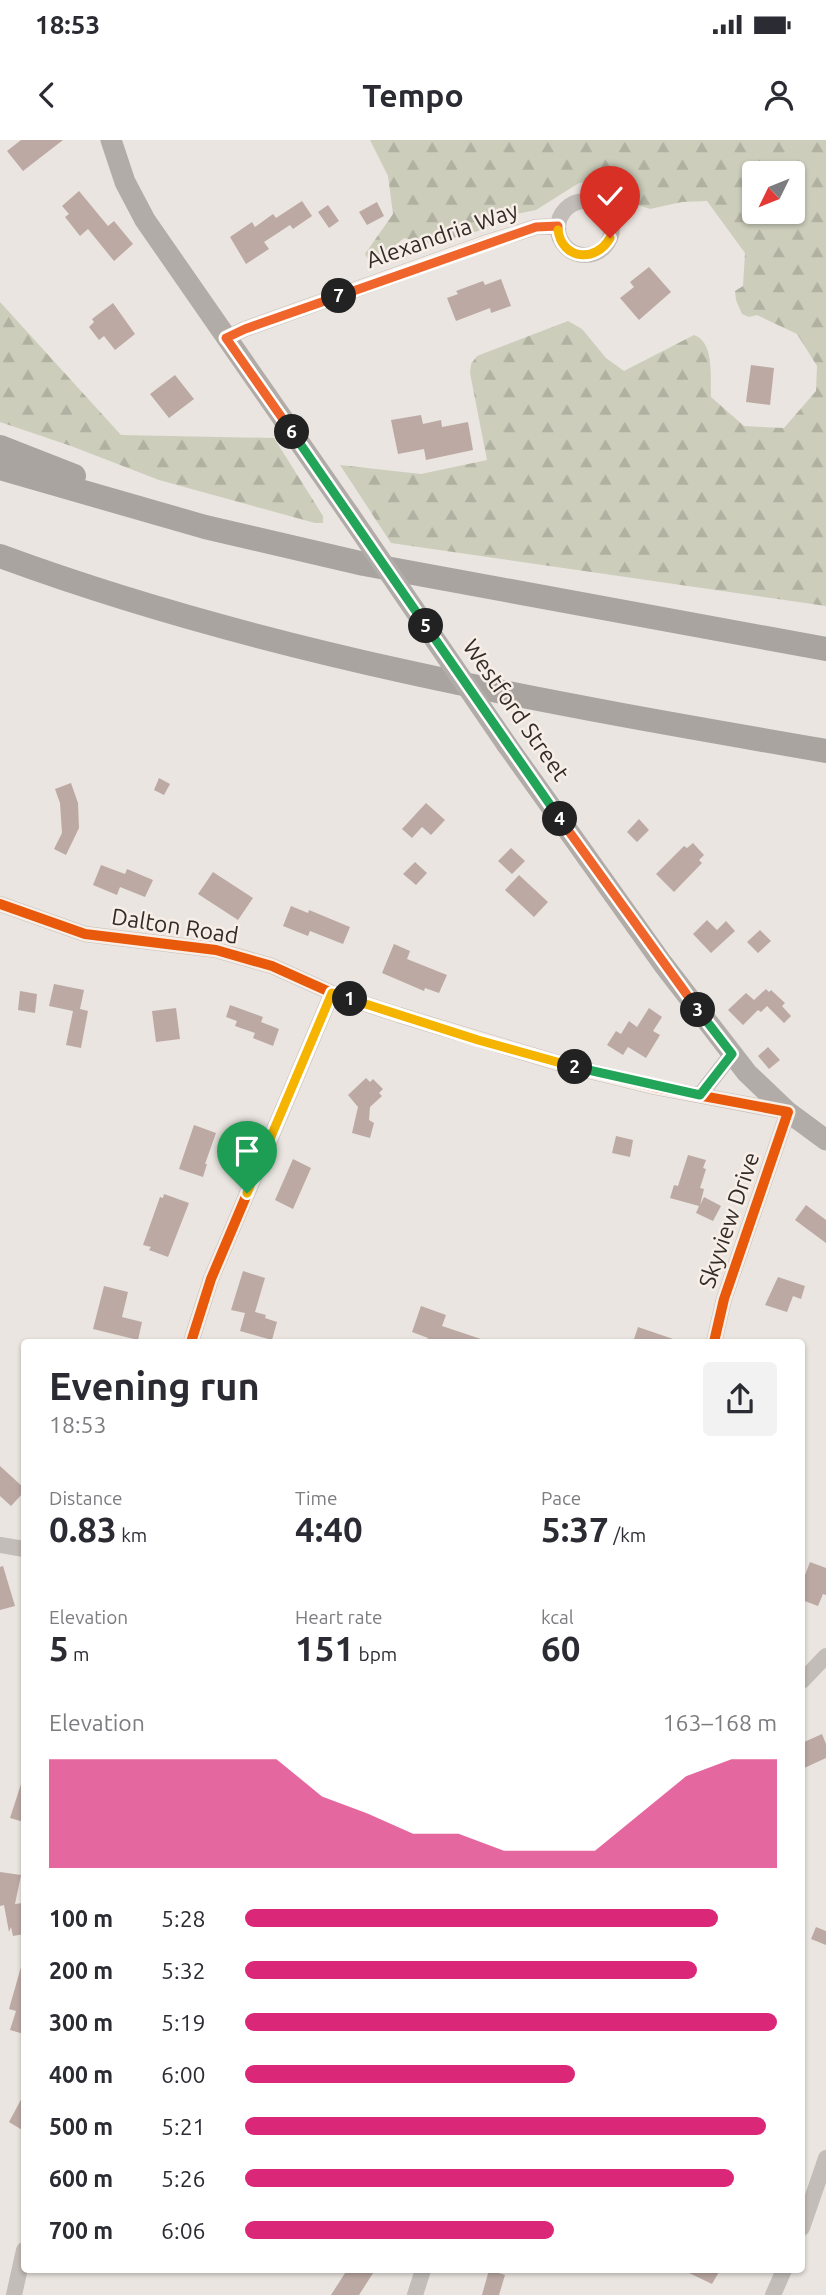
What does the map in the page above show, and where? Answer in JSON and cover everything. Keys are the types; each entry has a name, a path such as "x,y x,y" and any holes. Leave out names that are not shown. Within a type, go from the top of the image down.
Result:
{"highway":[{"path":"0,447 205,527"},
{"path":"0,468 205,527 364,564 826,649"},
{"path":"0,556 143,603"},
{"path":"0,570 143,603 339,657 502,693 826,751"}],"main road":[{"name":"Westford Street","path":"111,140 125,182 140,212 174,264 507,745 663,964 747,1073 788,1112 826,1140"}],"street":[{"name":"Alexandria Way","path":"226,338 485,243 536,227 558,226"},
{"name":"Dalton Road","path":"0,904 85,934 216,950 272,966 332,993 464,1036 565,1065 788,1112"},
{"path":"192,1339 211,1279 332,993"},
{"path":"700,1095 732,1054"},
{"name":"Skyview Drive","path":"715,1339 724,1299 788,1112"},
{"path":"0,1545 21,1548"},
{"path":"805,1678 826,1656"},
{"path":"805,2219 826,2158"},
{"path":"14,2295 21,2264"},
{"path":"415,2295 422,2273"},
{"path":"773,2295 783,2273"}],"green space":[{"path":"370,140 826,140 826,606 391,543 340,465 421,474 487,460 470,373 471,364 477,356 568,321 582,329 606,358 624,371 694,335 701,339 708,353 711,397 744,426 784,428 816,391 817,366 797,334 757,315 749,317 742,314 735,291 743,286 745,253 707,201 682,202 650,209 613,197 593,181 579,183 536,210 511,215 478,231 431,244 404,238 390,250 368,259 365,254 393,214 388,176"},
{"path":"0,302 121,435 274,438 323,516 323,523 159,480 0,422"}],"building":[{"path":"21,140 63,140 23,171 7,151"},
{"path":"79,191 108,226 114,221 133,244 114,261 88,229 80,236 65,217 69,214 62,206"},
{"path":"302,201 312,216 293,229 290,225 264,242 269,249 246,264 230,237 252,222 255,227 273,214 276,218"},
{"path":"377,202 384,216 367,225 359,212"},
{"path":"328,205 339,221 329,228 318,212"},
{"path":"649,267 671,292 639,320 620,298 634,287 630,282"},
{"path":"501,279 511,306 491,313 490,308 456,321 447,298 458,294 456,291 483,281 485,285"},
{"path":"113,303 135,334 115,350 104,336 99,340 89,327 94,322 92,319"},
{"path":"751,365 774,368 770,405 746,402"},
{"path":"175,375 194,399 169,418 150,394"},
{"path":"421,415 423,424 441,420 442,427 468,422 473,450 426,460 424,449 398,454 391,420"},
{"path":"159,778 170,784 164,795 154,790"},
{"path":"71,783 78,803 79,828 66,855 54,849 62,833 60,803 55,789"},
{"path":"426,803 445,820 431,835 422,827 412,838 402,829"},
{"path":"639,819 649,830 637,842 627,832"},
{"path":"693,843 704,855 699,860 702,863 674,892 656,874 684,846 687,848"},
{"path":"511,848 525,861 512,874 498,861"},
{"path":"415,862 427,873 416,885 403,874"},
{"path":"101,865 125,874 127,869 153,880 145,897 120,887 117,895 93,885"},
{"path":"213,872 253,898 238,920 198,894"},
{"path":"519,875 548,902 534,917 505,890"},
{"path":"291,906 308,913 309,910 350,927 343,944 310,931 308,936 283,926"},
{"path":"707,920 717,930 726,921 735,931 711,953 693,934"},
{"path":"760,930 771,941 758,953 747,942"},
{"path":"394,944 410,951 407,959 447,975 439,993 425,988 424,991 382,973"},
{"path":"54,984 84,990 80,1009 88,1011 81,1048 66,1045 73,1011 49,1006"},
{"path":"766,989 769,992 771,990 785,1003 782,1006 791,1016 784,1023 767,1006 761,1012 758,1010 743,1025 728,1010 746,993 754,1000"},
{"path":"20,991 37,994 35,1013 18,1010"},
{"path":"230,1005 263,1017 261,1022 279,1029 273,1046 253,1038 255,1033 235,1026 237,1021 226,1017"},
{"path":"176,1008 180,1039 156,1042 152,1011"},
{"path":"649,1008 662,1017 653,1031 660,1035 646,1058 628,1047 623,1055 607,1045 616,1031 621,1034 629,1021 637,1027"},
{"path":"768,1047 780,1060 769,1069 758,1056"},
{"path":"366,1078 370,1082 373,1079 383,1089 379,1093 382,1096 370,1107 369,1120 374,1123 370,1138 352,1133 358,1107 348,1095"},
{"path":"194,1125 216,1133 203,1177 179,1169"},
{"path":"616,1136 633,1140 630,1157 612,1153"},
{"path":"688,1155 706,1160 700,1188 704,1189 700,1205 704,1197 721,1206 713,1221 696,1213 699,1206 670,1198 674,1185 678,1186"},
{"path":"293,1159 311,1168 293,1209 275,1200"},
{"path":"164,1194 189,1203 168,1257 143,1245 160,1197 163,1198"},
{"path":"806,1205 826,1220 826,1243 795,1220"},
{"path":"243,1271 265,1278 255,1312 277,1322 272,1339 240,1331 245,1313 231,1310"},
{"path":"778,1277 805,1286 801,1299 793,1296 787,1312 765,1305"},
{"path":"104,1286 128,1292 122,1317 142,1322 138,1339 93,1329"},
{"path":"421,1306 446,1315 442,1326 481,1339 428,1339 412,1332"},
{"path":"638,1327 673,1339 634,1339"},
{"path":"0,1466 21,1485 21,1495 11,1506 0,1496"},
{"path":"810,1562 826,1568 826,1595 823,1594 818,1606 805,1601 805,1575"},
{"path":"3,1566 15,1606 0,1610 0,1567"},
{"path":"822,1734 826,1744 826,1758 805,1768 805,1742"},
{"path":"21,1784 21,1821 10,1818"},
{"path":"0,1872 21,1875 15,1904 21,1903 21,1935 13,1936 11,1927 9,1932 4,1905 0,1906"},
{"path":"816,1927 826,1931 826,1945 811,1939"},
{"path":"21,1967 21,2033 10,2030 16,2011 9,2009"},
{"path":"21,2100 21,2129 9,2122"},
{"path":"345,2273 373,2273 359,2295 331,2295"},
{"path":"488,2273 505,2275 499,2295 482,2295"},
{"path":"689,2273 718,2273 712,2284"}],"cycle path":[{"path":"226,338 485,243 536,227 558,226"},
{"path":"0,904 85,934 216,950 272,966 332,993 565,1065 655,1087 788,1112 724,1299 715,1339"},
{"path":"192,1339 211,1279 332,993"}],"route":[{"path":"247,1193 332,993 565,1065 700,1095 732,1054 663,964 507,745 226,338 485,243 536,227 558,226 559,237 565,247 585,256 602,250 610,238"}]}
